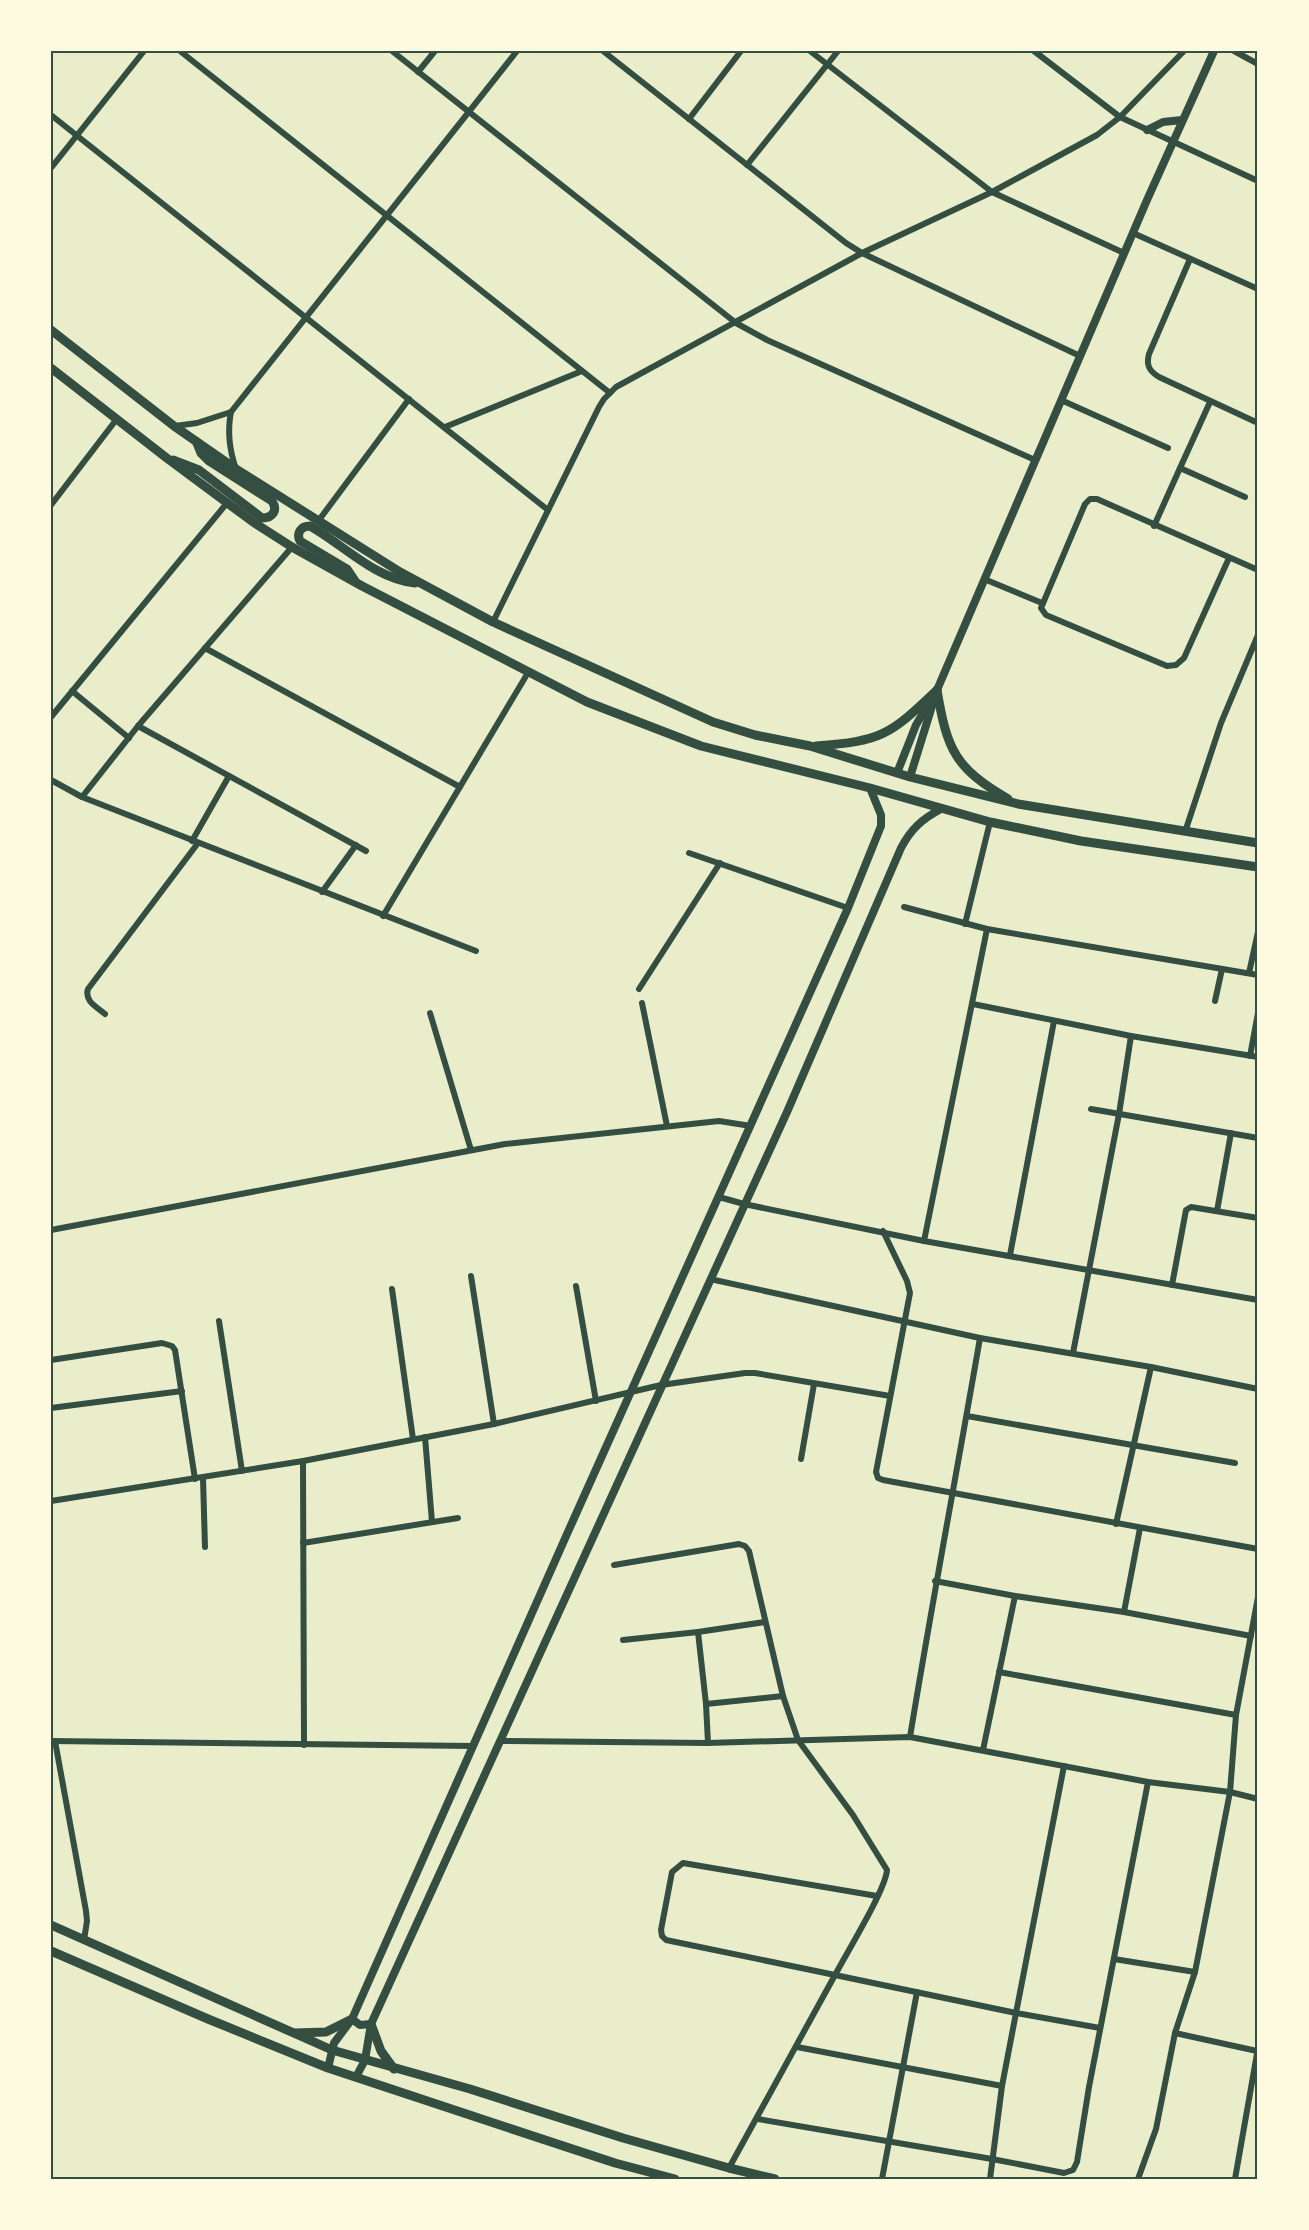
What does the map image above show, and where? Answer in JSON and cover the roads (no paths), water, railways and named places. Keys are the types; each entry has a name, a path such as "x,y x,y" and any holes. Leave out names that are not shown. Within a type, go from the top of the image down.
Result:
{"main road":[{"path":"910,777 937,690 1133,233 1214,51"},
{"path":"1147,130 1163,122 1182,120"},
{"path":"51,330 197,442 421,583 493,622 713,722 755,735 810,746 910,777 1018,804 1258,843"},
{"path":"51,368 227,503 292,547 356,583 587,702 700,746 870,788 990,822 1081,841 1258,867"},
{"path":"168,459 199,470 262,518 274,513 272,501 205,457 197,442"},
{"path":"356,583 347,569 300,541 298,534 300,530 310,526 384,574 403,582 421,583"},
{"path":"810,746 862,742 882,735 910,716 937,690"},
{"path":"897,773 916,725 937,690"},
{"path":"937,690 948,742 960,763 978,780 1018,804"},
{"path":"328,2068 332,2050 338,2037 352,2019 848,908 881,826 881,815 870,788"},
{"path":"356,2077 365,2060 371,2024 787,1112 901,848 914,827 941,809"},
{"path":"51,1925 332,2050 470,2089 622,2138 775,2179"},
{"path":"51,1951 328,2068 594,2156 675,2179"},
{"path":"352,2019 360,2025 371,2024"},
{"path":"292,2032 326,2032 352,2019"},
{"path":"371,2024 381,2051 394,2069"}],"street":[{"path":"51,168 144,51"},
{"path":"180,51 610,393"},
{"path":"392,51 736,323 767,340 1035,460"},
{"path":"418,72 435,51"},
{"path":"236,468 229,449 228,429 231,412 517,51"},
{"path":"603,51 862,253 1080,356"},
{"path":"688,119 741,51"},
{"path":"810,51 992,192 1125,253"},
{"path":"747,165 838,51"},
{"path":"1034,51 1120,117 1258,181"},
{"path":"493,622 599,407 610,393 623,383 862,253 992,192 1097,135 1120,117 1184,51"},
{"path":"1234,51 1258,64"},
{"path":"51,115 548,510"},
{"path":"1133,233 1258,289"},
{"path":"1190,259 1147,363 1149,369 1159,377 1258,423"},
{"path":"445,427 582,371"},
{"path":"319,520 409,399"},
{"path":"1061,400 1168,448"},
{"path":"1154,526 1210,402"},
{"path":"174,426 197,423 231,412"},
{"path":"51,505 116,420"},
{"path":"1180,468 1245,496"},
{"path":"1229,558 1184,658 1172,667 1046,615 1041,608 1085,504 1090,499 1097,499 1258,570"},
{"path":"51,717 227,503"},
{"path":"82,797 138,726 292,547"},
{"path":"984,579 1042,603"},
{"path":"1185,832 1221,723 1258,635"},
{"path":"205,648 460,787"},
{"path":"383,916 529,671"},
{"path":"72,691 129,738"},
{"path":"138,726 366,851"},
{"path":"105,1014 89,1001 86,994 87,989 195,842 229,776"},
{"path":"51,780 82,797 476,951"},
{"path":"964,924 990,822"},
{"path":"322,892 356,845"},
{"path":"689,853 848,908"},
{"path":"639,989 720,863"},
{"path":"904,907 987,929 1258,975"},
{"path":"924,1241 987,929"},
{"path":"1248,973 1258,932"},
{"path":"1215,1001 1222,969"},
{"path":"642,1004 667,1126"},
{"path":"973,1004 1131,1036 1258,1057"},
{"path":"430,1013 471,1150"},
{"path":"1250,1056 1258,1013"},
{"path":"1010,1255 1054,1021"},
{"path":"1073,1353 1119,1114 1131,1036"},
{"path":"1091,1109 1258,1138"},
{"path":"51,1230 524,1141 719,1121 751,1126"},
{"path":"1217,1211 1231,1133"},
{"path":"719,1197 924,1241 1258,1300"},
{"path":"1172,1285 1186,1210 1191,1207 1258,1218"},
{"path":"883,1232 909,1287 905,1321 876,1472 878,1478 1258,1549"},
{"path":"471,1276 494,1424"},
{"path":"710,1278 980,1338 1151,1367 1258,1389"},
{"path":"576,1286 596,1401"},
{"path":"392,1289 413,1440"},
{"path":"219,1321 242,1471"},
{"path":"910,1737 935,1581 954,1494 980,1338"},
{"path":"51,1360 167,1343 175,1350 195,1479"},
{"path":"1116,1524 1151,1367"},
{"path":"51,1501 303,1461 494,1424 661,1385 745,1373 890,1396"},
{"path":"801,1459 814,1384"},
{"path":"51,1408 182,1391"},
{"path":"967,1416 1235,1463"},
{"path":"426,1437 432,1522"},
{"path":"303,1461 304,1745"},
{"path":"203,1478 204,1547"},
{"path":"303,1543 458,1518"},
{"path":"1124,1612 1140,1528"},
{"path":"614,1565 739,1544 745,1546 783,1696 798,1740 885,1863 887,1876 877,1896 758,2119 729,2168"},
{"path":"935,1581 1015,1596 1124,1612 1251,1636"},
{"path":"983,1750 1015,1596"},
{"path":"1138,2179 1156,2129 1175,2034 1195,1972 1230,1792 1236,1715 1258,1597"},
{"path":"623,1640 765,1622"},
{"path":"698,1632 708,1743"},
{"path":"999,1672 1236,1715"},
{"path":"706,1704 783,1696"},
{"path":"500,1741 708,1743 910,1737 1148,1782 1230,1792 1258,1799"},
{"path":"84,1940 86,1911 53,1741 472,1746"},
{"path":"990,2179 1002,2086 1064,1766"},
{"path":"758,2119 1064,2173 1073,2170 1077,2162 1100,2028 1148,1782"},
{"path":"877,1896 683,1863 672,1872 661,1930 662,1936 666,1940 1016,2013 1100,2028"},
{"path":"1114,1959 1195,1972"},
{"path":"882,2179 917,1992"},
{"path":"1175,2034 1258,2049 1235,2179"},
{"path":"796,2047 1002,2086"}]}
